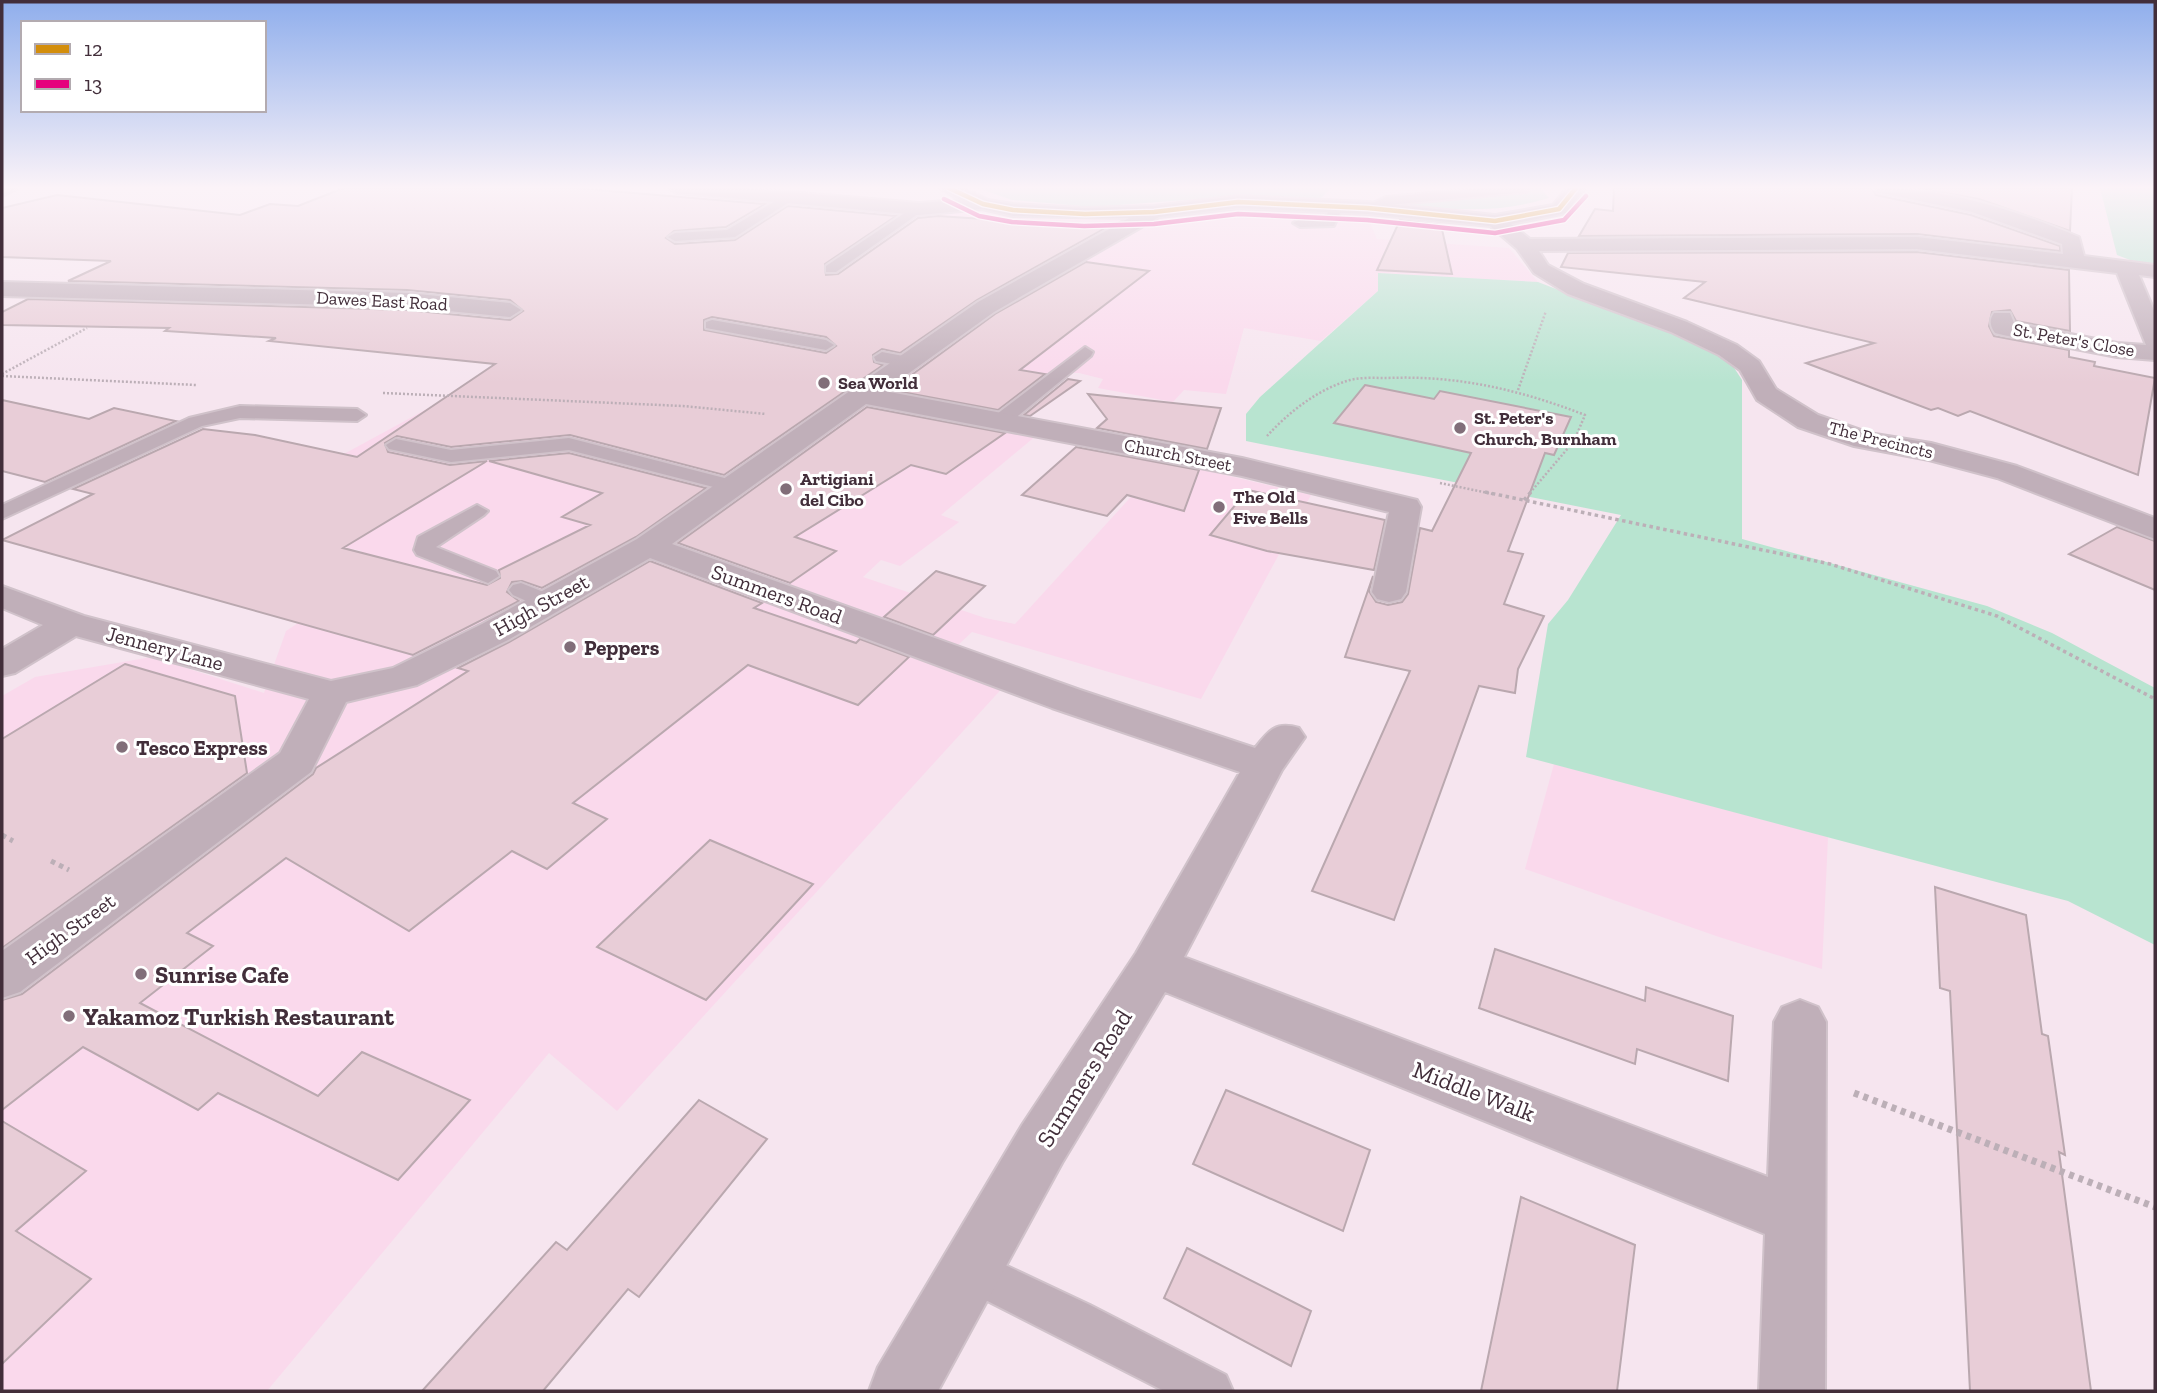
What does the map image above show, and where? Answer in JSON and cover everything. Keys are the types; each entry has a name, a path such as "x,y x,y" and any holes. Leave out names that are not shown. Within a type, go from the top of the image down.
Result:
{"street":[{"name":"High Street","path":"2,978 296,762 331,693 404,677 535,596 648,546 862,395 895,360 986,307 1060,253"},
{"name":"The Precincts","path":"1530,253 1541,269 1576,289 1679,327 1728,351 1750,366 1766,394 1808,421 1864,440 1931,452 2007,472 2155,529"},
{"path":"2009,253 2155,271"},
{"path":"2073,253 2074,260"},
{"name":"St. Peter's Close","path":"2125,267 2155,341"},
{"name":"Dawes East Road","path":"2,289 407,300 510,310"},
{"name":"St. Peter's Close","path":"2002,318 2003,328 2117,350 2155,353"},
{"name":"Church Street","path":"862,395 1242,467 1406,507 1390,592"},
{"name":"Summers Road","path":"648,546 1066,699 1274,751 1154,967 1042,1144 902,1391"},
{"name":"Jennery Lane","path":"2,596 71,624 331,693"},
{"path":"2,665 71,624"},
{"name":"Middle Walk","path":"1154,967 1794,1216"},
{"path":"1792,1391 1799,1047"}],"lane":[{"path":"831,270 856,253"},
{"path":"712,325 826,345"},
{"path":"1000,421 1085,352"},
{"path":"2,513 196,422 240,412 357,415"},
{"path":"396,445 451,456 569,444 733,486"},
{"path":"477,511 426,542 425,550 488,576"},
{"path":"971,1270 1075,1320 1210,1391"}],"path":[{"path":"1518,390 1549,303 1576,289"},
{"path":"2,375 151,293"},
{"path":"2,375 196,385"},
{"path":"1242,467 1278,422 1305,403 1351,380 1405,376 1518,390 1585,415 1574,441 1524,500"},
{"path":"377,393 683,406 826,419"},
{"path":"1430,481 1830,564 1997,616 2155,699"},
{"path":"2,835 13,841"},
{"path":"1799,1047 2155,1207"}],"shaded area":[{"path":"714,253 1513,253 1538,282 1378,273 1378,291 1321,341 1244,328 1226,394 1184,390 1173,402 1098,388 1103,379 1066,373 1023,410 1037,435 941,515 959,522 900,566 881,560 863,577 985,618 1015,624 1160,465 1186,466 1311,495 1201,699 972,632 942,660 1006,684 617,1111 549,1053 267,1391 2,1391 2,696 35,677 152,657 264,693 286,631 350,589 317,580 362,551 343,547 320,467"},
{"path":"1554,764 1828,837 1822,969 1719,937 1525,869"}],"green space":[{"path":"2155,253 2155,264 2130,260 2117,255"},
{"path":"1378,273 1538,282 1711,349 1731,363 1742,380 1742,539 1987,606 2052,633 2155,688 2155,945 2068,901 1526,757 1548,624 1568,600 1621,515 1246,441 1246,414 1260,397 1378,291"}],"building":[{"path":"2,253 841,253 825,264 826,275 838,274 868,253 1061,253 977,300 900,353 882,349 873,355 874,362 883,365 724,475 570,435 451,447 397,436 385,443 388,452 450,465 487,461 343,548 487,585 500,578 499,570 590,525 562,517 602,493 489,461 569,453 706,488 636,537 542,588 522,581 512,582 507,592 519,601 413,655 2,540 93,494 73,489 203,429 255,435 357,457 495,364 269,341 276,338 165,331 169,328 2,325 2,312 28,299 407,310 510,320 523,311 510,300 407,290 68,281 111,261 2,257","holes":["712,317 826,337 836,346 826,353 704,330 704,320"]},
{"path":"1385,253 1447,253 1452,274 1377,270"},
{"path":"1568,253 1926,253 2069,270 2070,331 2016,321 2010,310 1992,312 1989,326 1994,336 2069,350 2069,357 2095,362 2094,366 2155,378 2138,475 1970,411 1958,416 1938,408 1931,410 1806,363 1874,343 1684,298 1705,282 1561,267"},
{"path":"1086,262 1149,271 1020,370 1045,374 998,410 891,390 995,314"},
{"path":"1068,379 1080,381 1030,416 1024,415"},
{"path":"1365,385 1434,399 1440,391 1571,417 1554,455 1545,453 1508,551 1523,554 1504,604 1544,616 1518,669 1515,693 1479,686 1394,920 1312,891 1410,671 1345,657 1373,576 1369,591 1376,602 1388,605 1402,602 1408,594 1420,528 1432,531 1471,453 1334,423"},
{"path":"1088,394 1221,408 1207,449 1097,428 1107,419"},
{"path":"2,400 89,419 114,408 176,421 45,482 2,471"},
{"path":"867,407 1005,433 946,474 911,465 795,537 836,551 790,583 678,543"},
{"path":"1076,447 1199,470 1184,511 1127,495 1107,516 1022,495"},
{"path":"1248,490 1385,520 1374,570 1267,551 1210,535"},
{"path":"2117,527 2155,541 2155,590 2069,554"},
{"path":"650,561 762,603 754,608 856,643 860,639 909,657 858,705 748,665 573,803 607,819 547,869 512,851 409,931 286,858 187,933 213,946 140,1003 318,1096 362,1052 470,1100 398,1180 218,1093 198,1110 83,1047 2,1110 2,1000 22,994 313,774 316,768 468,671 458,668 509,642"},
{"path":"936,571 985,586 933,635 884,617"},
{"name":"Tesco Express","path":"125,664 235,696 247,773 2,948 2,739"},
{"path":"710,840 813,884 706,1000 597,947"},
{"path":"1935,887 2026,915 2042,1034 2048,1036 2065,1155 2059,1152 2091,1391 1970,1391 1950,991 1940,988"},
{"path":"1495,949 1645,1001 1646,987 1733,1016 1728,1081 1637,1049 1635,1064 1479,1008"},
{"path":"1226,1090 1370,1150 1343,1231 1193,1164"},
{"path":"699,1100 767,1139 639,1297 628,1289 543,1391 422,1391 556,1242 567,1250"},
{"path":"2,1121 86,1171 16,1231 91,1279 2,1364"},
{"path":"1521,1197 1635,1245 1617,1391 1481,1391"},
{"path":"1187,1248 1311,1311 1291,1366 1164,1298"}],"place":[{"name":"Sea World","path":"824,383"},
{"name":"St. Peter's Church, Burnham","path":"1460,428"},
{"name":"Artigiani del Cibo","path":"786,489"},
{"name":"The Old Five Bells","path":"1219,507"},
{"name":"Peppers","path":"570,647"},
{"name":"Tesco Express","path":"122,747"},
{"name":"Sunrise Cafe","path":"141,974"},
{"name":"Yakamoz Turkish Restaurant","path":"69,1016"}]}
